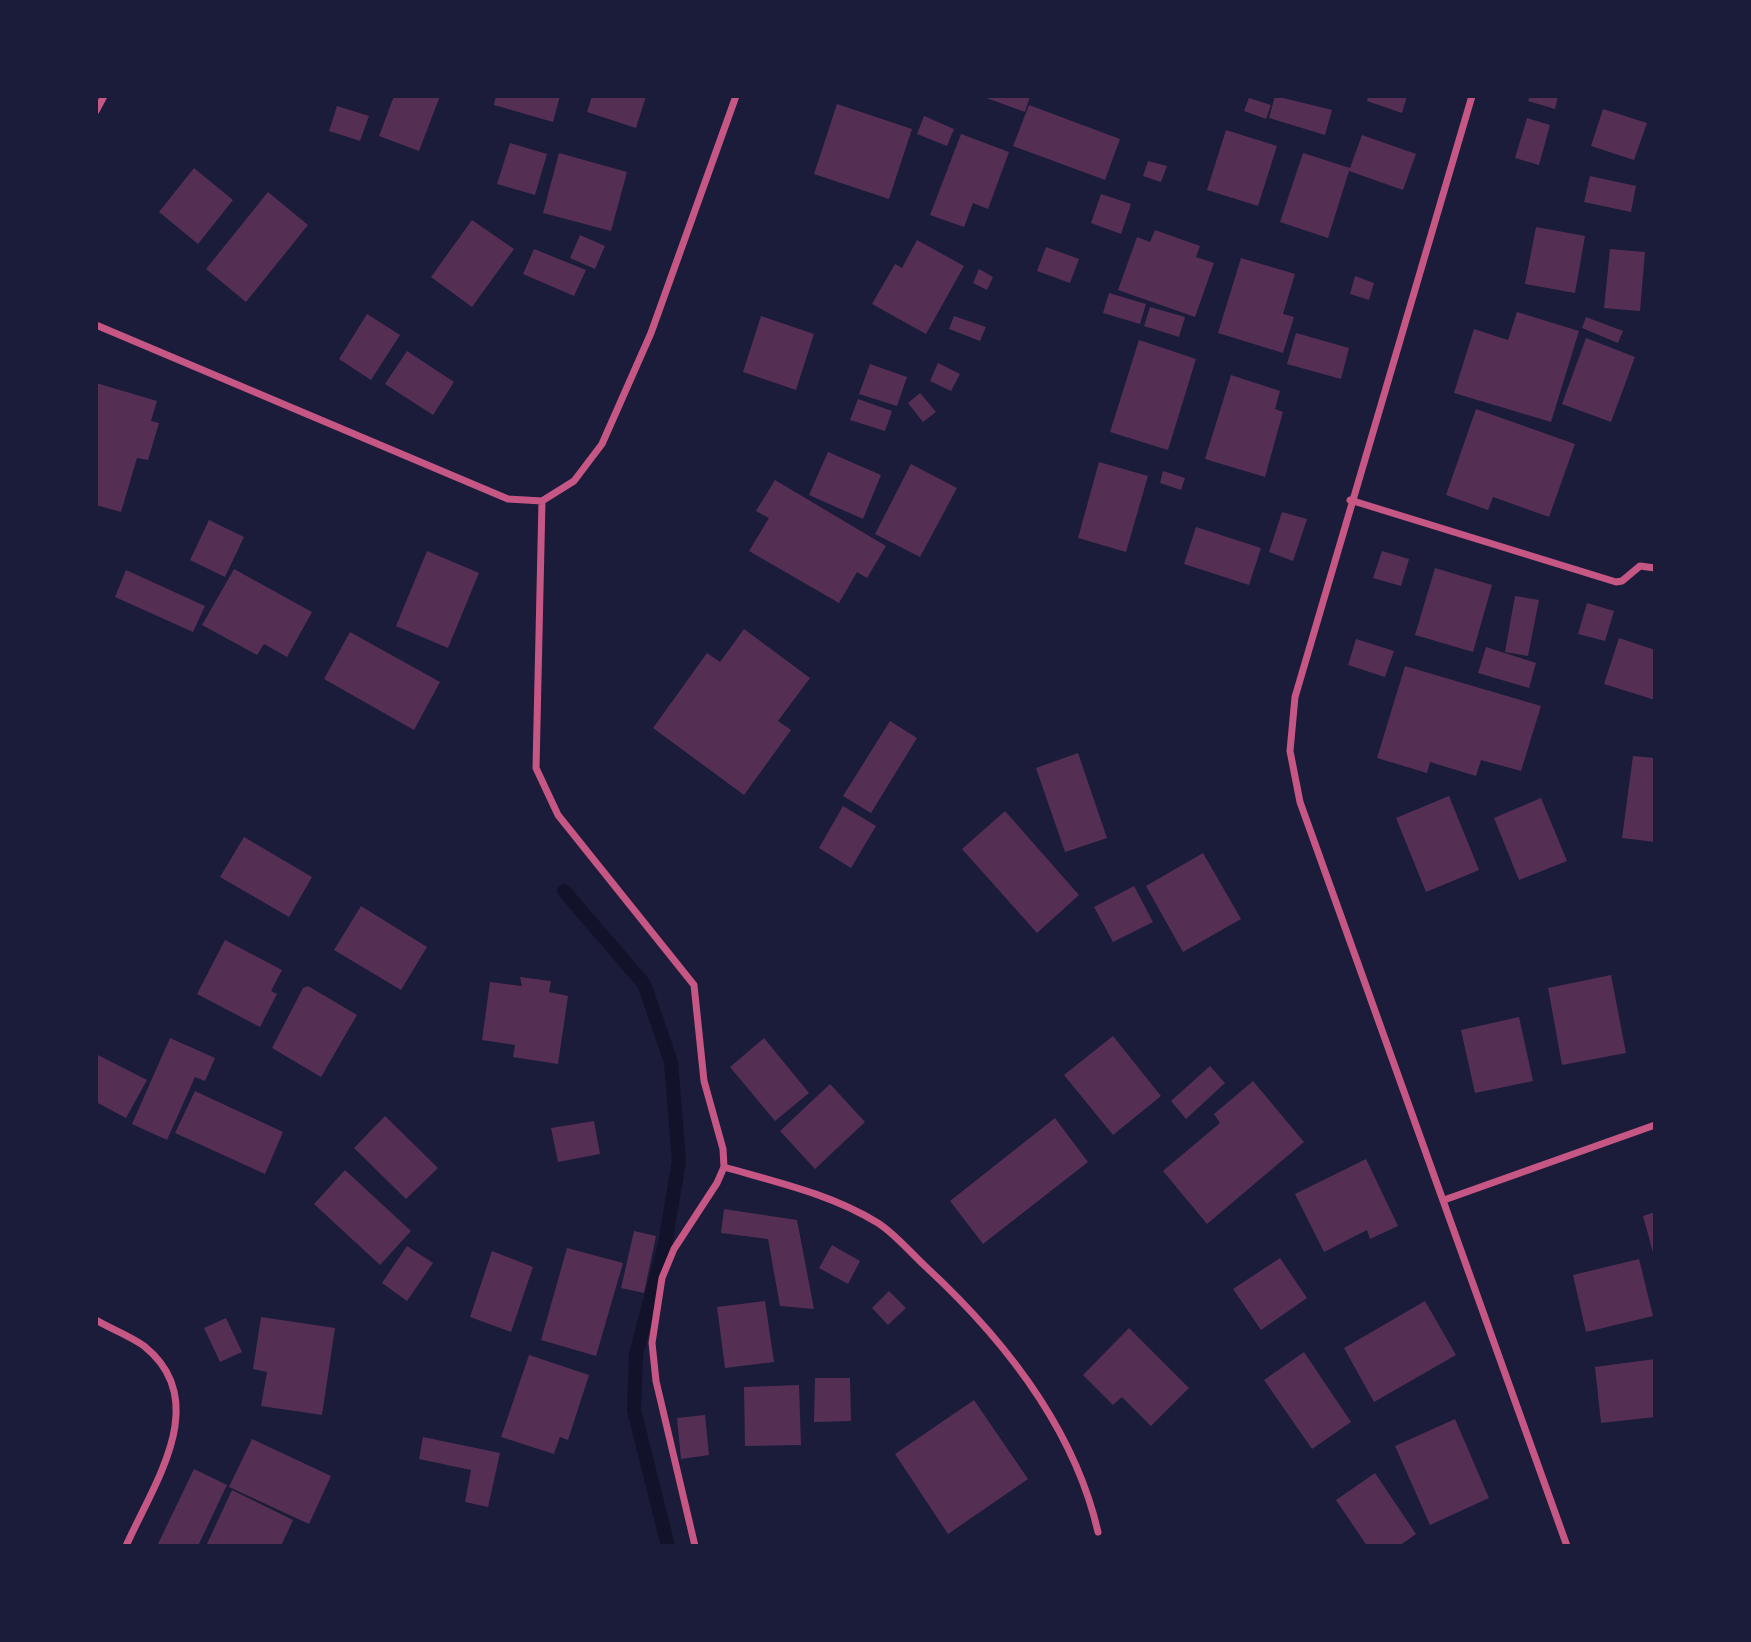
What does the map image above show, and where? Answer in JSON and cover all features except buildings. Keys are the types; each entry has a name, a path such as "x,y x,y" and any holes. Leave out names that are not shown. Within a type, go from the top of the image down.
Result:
{"street":[{"path":"96,111 103,96"},
{"path":"96,325 509,499 542,501 573,481 602,444 651,333 736,96"},
{"path":"1472,96 1294,696 1290,751 1300,802 1567,1546"},
{"path":"1350,500 1616,582 1622,581 1640,566 1655,568"},
{"path":"542,501 536,768 558,815 694,985 704,1081 723,1149 724,1167 717,1183 674,1249 662,1278 653,1332 656,1381 695,1546"},
{"path":"1444,1200 1655,1125"},
{"path":"724,1167 824,1196 879,1224 960,1298 1040,1396 1089,1491 1098,1532"},
{"path":"96,1321 143,1346 166,1370 177,1398 177,1432 126,1546"}],"waterway":[{"path":"564,891 644,984 671,1062 679,1161 665,1244 636,1354 634,1410 668,1546"}]}
